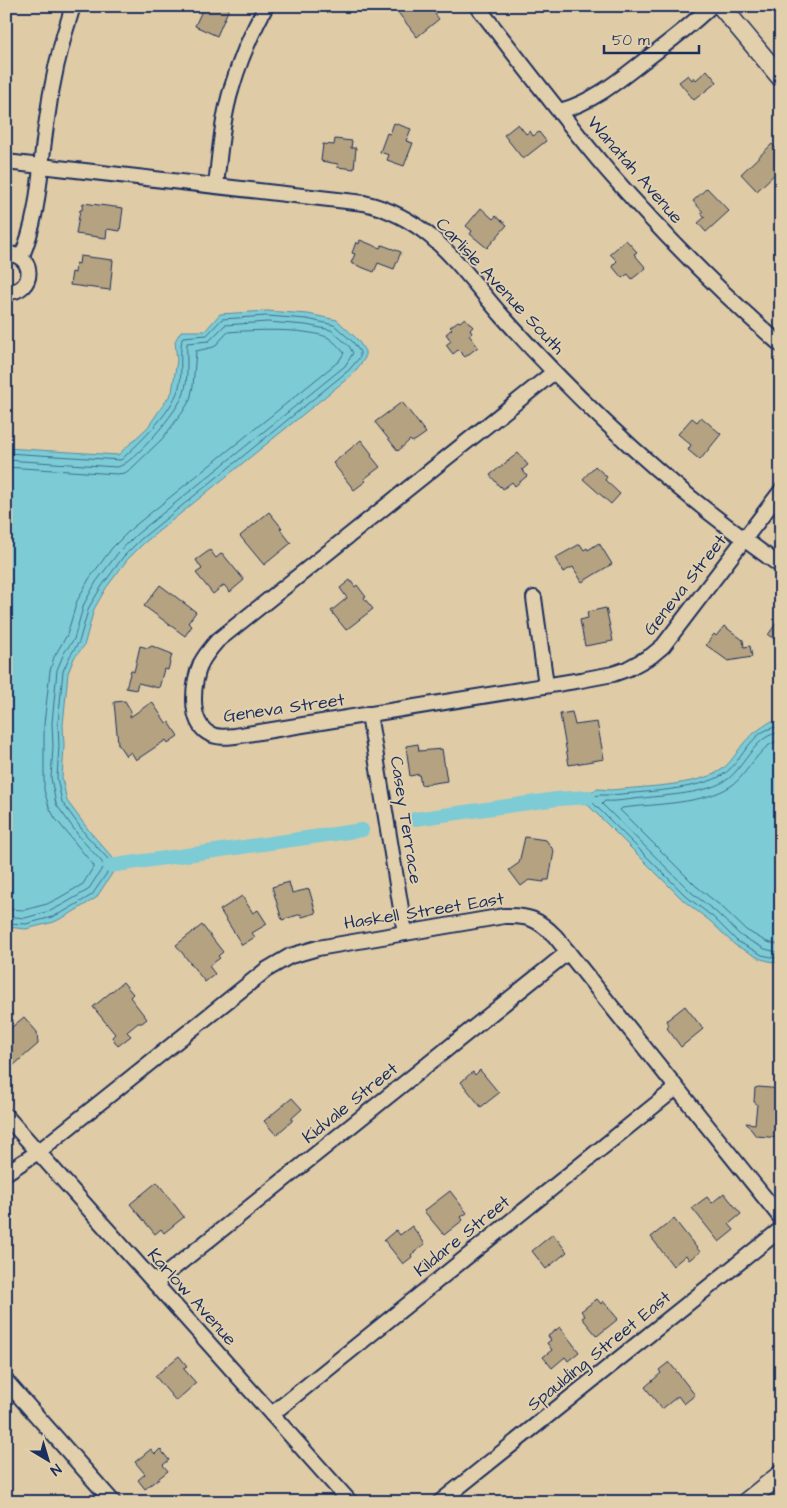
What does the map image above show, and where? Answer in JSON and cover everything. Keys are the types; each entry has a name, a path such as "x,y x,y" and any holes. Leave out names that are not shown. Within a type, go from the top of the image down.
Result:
{"street":[{"path":"21,258 36,215 46,126 54,80 60,50 74,6"},
{"path":"216,185 222,131 231,89 251,35 266,6"},
{"name":"Wanatah Avenue","path":"477,6 606,169 708,278 781,345"},
{"path":"560,111 576,107 604,91 692,24 711,6"},
{"path":"721,6 781,78"},
{"name":"Carlisle Avenue South","path":"6,162 364,203 379,206 407,219 420,227 443,247 554,372 606,424 660,472 744,540 781,566"},
{"path":"6,254 15,254 21,258 28,268 27,280 20,290 6,292"},
{"name":"Geneva Street","path":"554,372 217,641 201,663 194,694 194,708 198,722 208,732 220,737 245,735 613,674 633,666 651,656 673,635 781,491"},
{"path":"534,598 546,685"},
{"name":"Casey Terrace","path":"369,714 405,933"},
{"name":"Haskell Street East","path":"6,1173 38,1152 221,1005 278,962 290,956 318,948 504,916 518,916 533,919 545,926 568,952 781,1218"},
{"name":"Kidvale Street","path":"155,1283 568,952"},
{"name":"Kildare Street","path":"272,1414 676,1088"},
{"name":"Karlow Avenue","path":"6,1116 350,1502"},
{"name":"Spaulding Street East","path":"440,1502 781,1228"},
{"path":"6,1381 114,1502"},
{"path":"746,1502 781,1474"}],"water":[{"path":"267,311 308,314 337,320 357,339 365,351 365,358 353,374 144,543 127,560 106,588 94,609 84,646 74,658 68,673 63,725 62,778 67,801 90,832 113,858 113,872 96,898 68,915 54,922 26,929 6,927 6,448 118,455 148,427 172,392 177,360 175,341 181,331 205,331 220,314"},
{"path":"770,722 781,723 781,964 761,959 735,945 710,921 684,901 584,801 584,794 598,789 611,790 668,785 711,775 725,767 749,738"}],"building":[{"path":"204,6 230,6 217,36 195,26"},
{"path":"393,6 429,6 439,19 417,37"},
{"path":"707,70 717,82 694,100 679,82 688,75 692,80 694,77 696,80"},
{"path":"394,123 411,129 406,141 413,143 404,166 387,160 389,155 380,152 387,133 390,134"},
{"path":"518,124 526,134 530,131 533,136 539,132 546,141 523,159 504,135"},
{"path":"335,139 352,141 351,148 356,148 354,169 337,167 338,164 321,161 323,144 334,145"},
{"path":"772,144 781,153 781,168 757,191 741,174"},
{"path":"707,188 729,211 706,232 698,223 705,217 701,213 703,212 693,201"},
{"path":"83,203 123,208 120,231 107,229 106,238 76,234"},
{"path":"481,208 493,219 496,216 507,225 487,248 470,234 472,231 466,226"},
{"path":"360,240 380,248 382,245 401,252 394,269 378,263 374,272 351,263 355,254 352,253 356,242 359,244"},
{"path":"626,240 637,252 634,254 646,268 632,279 628,274 622,278 612,266 617,261 610,254"},
{"path":"80,256 113,260 110,290 70,285 72,272 75,273 76,263 79,264"},
{"path":"465,318 473,327 470,330 472,333 469,335 478,347 465,357 458,350 453,354 446,345 451,341 446,334 452,329 450,327"},
{"path":"402,402 426,433 412,442 410,440 398,451 375,422"},
{"path":"701,417 721,434 700,460 688,450 691,445 678,434 692,418 697,422"},
{"path":"361,440 380,467 364,479 366,481 354,490 333,463"},
{"path":"518,453 528,465 522,470 527,476 515,486 512,482 503,489 490,475"},
{"path":"595,466 607,477 605,480 620,494 611,504 583,479"},
{"path":"269,512 291,543 264,565 240,536"},
{"path":"599,543 612,564 582,582 573,567 563,572 555,558 580,544 584,550 587,548 588,550"},
{"path":"210,550 216,558 222,553 244,580 230,592 224,585 213,594 196,573 202,569 196,560"},
{"path":"350,580 355,587 357,585 373,609 346,630 331,611 347,598 340,588"},
{"path":"160,585 196,612 188,623 192,626 185,636 144,606"},
{"path":"606,608 613,641 585,646 580,620 588,618 587,612"},
{"path":"781,616 781,643 768,635"},
{"path":"724,626 743,640 744,647 750,646 752,657 728,661 706,645 714,634 716,636"},
{"path":"140,646 148,648 152,646 172,654 168,670 164,669 159,688 138,683 136,690 126,688 131,670 134,672"},
{"path":"125,701 131,711 130,717 152,702 178,736 168,743 166,740 136,760 131,752 126,756 118,744 114,702"},
{"path":"572,712 575,725 597,722 604,759 569,765 560,714"},
{"path":"418,744 419,751 442,749 447,781 421,785 419,774 410,776 406,746"},
{"path":"525,837 546,840 554,851 549,880 544,880 544,882 529,880 521,886 509,870 519,863"},
{"path":"289,882 292,893 309,889 316,913 302,917 301,914 282,920 272,887"},
{"path":"242,896 253,913 258,910 267,924 252,933 255,937 242,945 220,910"},
{"path":"202,925 223,952 218,956 220,958 209,966 215,974 205,982 176,945"},
{"path":"123,982 133,994 130,997 147,1019 142,1023 138,1023 127,1032 131,1036 118,1046 112,1037 115,1034 93,1007"},
{"path":"685,1006 703,1029 681,1047 667,1028 669,1026 666,1021"},
{"path":"24,1017 37,1032 38,1044 6,1072 6,1032"},
{"path":"480,1070 499,1093 481,1107 461,1082 473,1072 475,1075"},
{"path":"755,1088 781,1089 781,1138 756,1136 746,1123 755,1124 757,1104 754,1102"},
{"path":"292,1098 302,1109 276,1135 264,1121"},
{"path":"157,1182 184,1217 164,1233 161,1229 155,1234 130,1204"},
{"path":"450,1191 467,1213 461,1217 463,1220 444,1235 424,1211"},
{"path":"724,1193 741,1214 729,1224 734,1230 719,1242 692,1208 707,1197 712,1203"},
{"path":"674,1219 700,1252 689,1260 686,1255 673,1266 651,1237"},
{"path":"412,1226 425,1244 403,1264 384,1240 396,1230 400,1235"},
{"path":"553,1234 567,1252 546,1269 532,1251"},
{"path":"597,1299 601,1304 603,1301 618,1319 597,1336 582,1318 585,1316 581,1311"},
{"path":"560,1327 579,1352 568,1361 565,1357 552,1368 543,1357 552,1350 547,1343 551,1340 548,1336"},
{"path":"179,1356 187,1366 183,1368 196,1383 176,1401 155,1376"},
{"path":"669,1362 695,1395 684,1404 678,1396 662,1409 645,1387 661,1373 659,1370"},
{"path":"151,1449 155,1454 160,1449 169,1460 163,1465 168,1471 145,1489 138,1480 145,1474 135,1462"}],"waterway":[{"path":"415,819 557,799 589,797"},
{"path":"109,866 362,830"}]}
